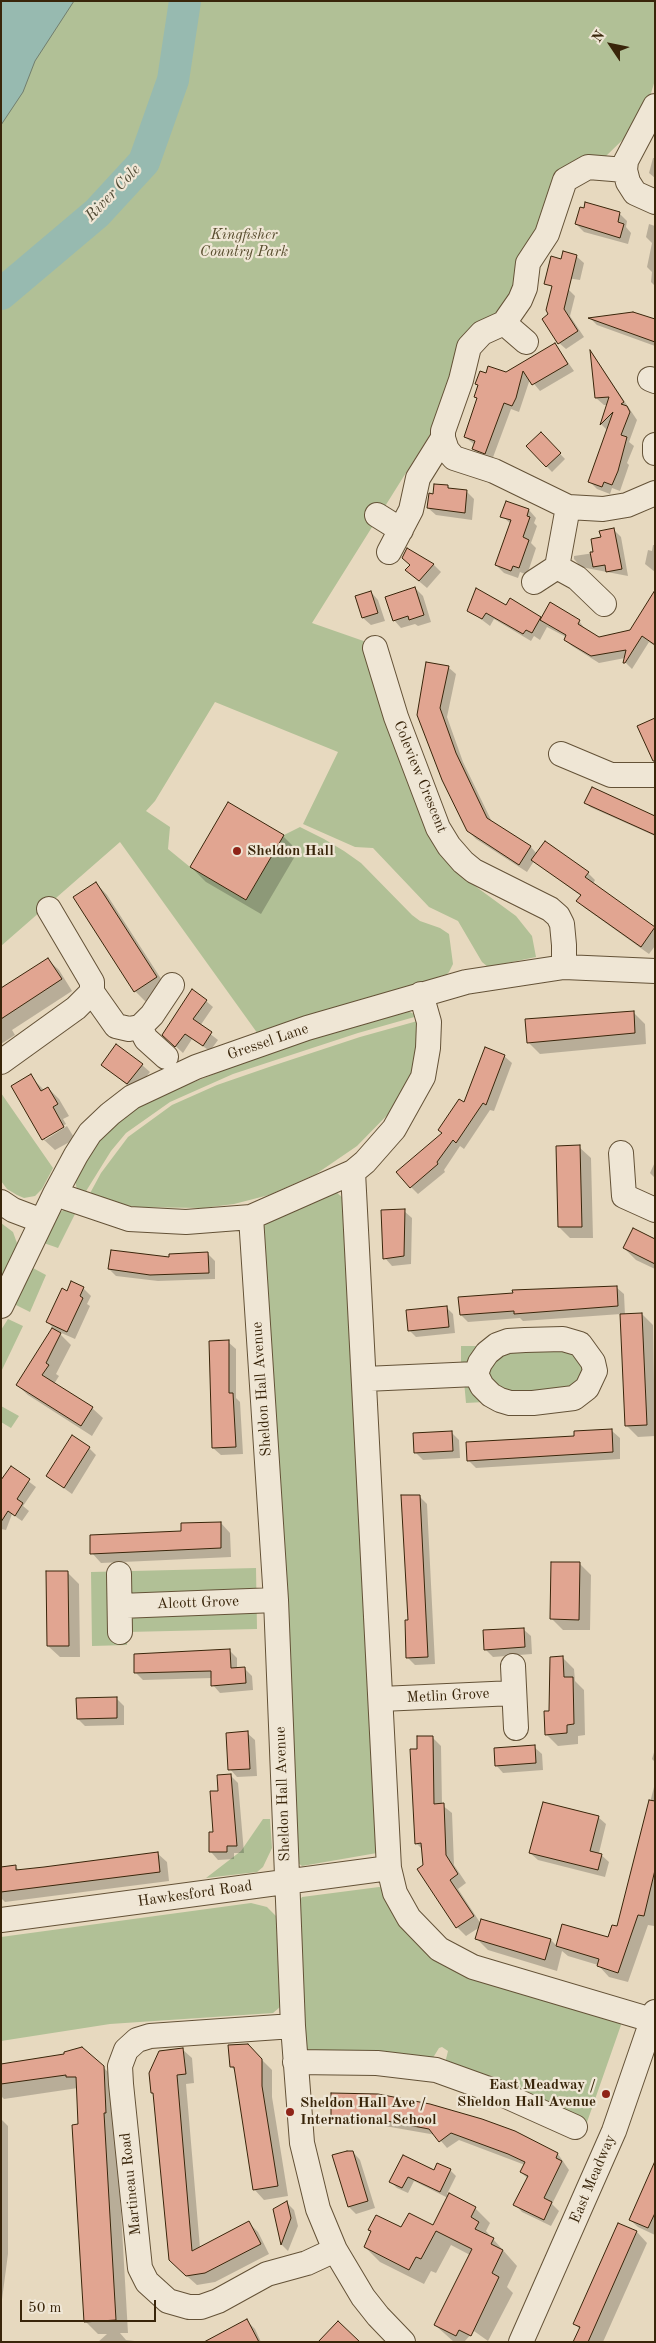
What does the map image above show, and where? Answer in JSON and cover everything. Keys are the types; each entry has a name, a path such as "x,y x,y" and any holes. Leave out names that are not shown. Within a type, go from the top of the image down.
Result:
{"street":[{"path":"655,106 626,161 625,170 628,182 635,193 655,202"},
{"path":"625,170 588,167 565,180 547,234 528,263 525,288 520,300 504,323 482,333 469,347 461,380 443,430 443,438 447,450 454,458 494,471 568,507 603,509 627,505 655,493"},
{"path":"504,323 526,342"},
{"path":"389,552 411,510 418,478 443,438"},
{"path":"655,445 655,453"},
{"path":"534,582 557,567 568,507"},
{"path":"377,515 401,530"},
{"path":"557,567 578,578 604,604"},
{"name":"Coleview Crescent","path":"375,648 396,717 438,828 449,846 474,871 550,909 558,916 562,924 564,967"},
{"path":"561,754 611,775 655,776"},
{"path":"49,909 92,982 92,992 116,1026 129,1029 140,1027 152,1015 172,985"},
{"name":"Gressel Lane","path":"1,1306 55,1194 90,1134 110,1114 132,1097 196,1067 307,1028 421,994 476,980 564,967 655,971"},
{"path":"1,1062 76,1008 92,992"},
{"path":"55,1194 129,1219 186,1222 251,1218 353,1172 365,1162 394,1129 422,1077 428,1048 429,1022 421,994"},
{"path":"140,1027 146,1040 166,1057"},
{"path":"621,1153 624,1196 655,1210"},
{"path":"353,1172 382,1699 389,1868 395,1893 409,1918 439,1949 473,1967 654,2018"},
{"path":"1,1202 13,1210 42,1221"},
{"name":"Sheldon Hall Avenue","path":"251,1218 276,1600 293,2026 302,2143 308,2176 318,2209 335,2250 363,2297 403,2342"},
{"path":"563,1339 580,1344 593,1362 595,1371 587,1388 574,1398 533,1403 510,1403 490,1395 482,1386 476,1374 480,1363 487,1353 508,1341 563,1339"},
{"path":"365,1379 476,1374"},
{"path":"119,1574 120,1632"},
{"name":"Alcott Grove","path":"120,1606 276,1600"},
{"path":"513,1666 516,1728"},
{"name":"Metlin Grove","path":"382,1699 514,1693"},
{"name":"Hawkesford Road","path":"1,1920 389,1868"},
{"name":"East Meadway","path":"521,2342 571,2233 614,2131 654,2018"},
{"name":"Martineau Road","path":"293,2026 150,2036 137,2040 126,2050 120,2066 121,2084 140,2268 147,2282 168,2301 189,2307 200,2307 218,2301 267,2274 322,2257 335,2250"},
{"path":"296,2062 377,2063 436,2070 497,2092 575,2126"}],"green space":[{"name":"Kingfisher Country Park","path":"1,1 655,1 655,80 643,120 605,157 577,162 510,301 466,342 434,428 312,623 375,645 438,849 460,875 516,916 532,936 536,957 488,967 482,962 458,921 429,907 373,848 355,847 303,824 338,752 215,702 155,801 146,811 170,827 168,849 190,867 246,900 284,835 300,827 324,839 361,863 420,921 440,928 449,934 453,964 449,972 441,980 258,1034 120,842 1,946"},
{"path":"404,1009 418,1016 358,1033 233,1074 170,1102 126,1133 111,1151 83,1196 77,1190 75,1180 90,1152 114,1124 143,1102 283,1047"},
{"path":"421,1020 422,1052 398,1104 357,1146 316,1174 269,1195 234,1204 203,1208 135,1207 88,1197 101,1173 128,1137 172,1105 217,1085 272,1066 360,1037"},
{"path":"1,1093 53,1168 42,1189 35,1196 24,1198 17,1195 7,1189 1,1181"},
{"path":"336,1192 343,1198 377,1853 302,1866 298,1863 261,1225"},
{"path":"78,1208 58,1248 41,1242 58,1213"},
{"path":"1,1223 13,1232 18,1246 1,1280"},
{"path":"31,1267 46,1275 30,1312 12,1303"},
{"path":"8,1319 23,1326 1,1372 1,1330"},
{"path":"461,1346 481,1346 470,1362 461,1368"},
{"path":"516,1346 573,1350 585,1367 581,1380 562,1392 503,1392 487,1377 489,1365"},
{"path":"464,1381 471,1384 484,1402 466,1403"},
{"path":"1,1406 19,1416 11,1428 1,1422"},
{"path":"256,1568 257,1629 127,1632 127,1645 92,1646 91,1572"},
{"path":"263,1819 270,1819 272,1848 263,1867 257,1872 206,1878 241,1851"},
{"path":"379,1887 384,1888 413,1935 620,2022 621,2025 586,2125 567,2115 564,2109 567,2102 566,2097 559,2096 550,2106 445,2063 448,2051 442,2047 439,2048 431,2061 307,2055 294,1914 297,1905 302,1897"},
{"path":"251,1903 267,1907 276,1916 280,2007 273,2013 110,2024 1,2041 1,1937"}],"water":[{"path":"1,1 74,1 35,61 23,92 1,125"}],"building":[{"path":"585,202 620,212 618,222 624,224 620,238 575,224 580,207 584,208"},
{"path":"563,251 577,255 564,309 578,331 558,344 542,319 548,314 546,310 552,286 544,284 551,256 561,259"},
{"path":"633,312 655,319 655,342 588,318"},
{"path":"555,343 568,364 532,385 523,371 516,398 512,406 504,403 485,454 472,449 475,441 464,437 477,398 474,397 478,385 475,384 480,371 486,373 488,366 506,372"},
{"path":"590,350 624,402 621,404 627,406 630,412 621,435 627,437 618,471 612,485 604,482 602,487 588,482 613,412 600,425 609,397 595,398"},
{"path":"541,432 561,453 546,467 526,446"},
{"path":"434,484 448,485 448,488 467,490 465,513 427,508 429,493 433,494"},
{"path":"506,501 529,509 527,516 530,517 523,537 529,540 519,568 513,566 511,571 495,565 511,520 500,517"},
{"path":"614,528 622,569 606,572 605,565 593,567 590,552 593,552 591,539 601,537 599,531"},
{"path":"407,548 434,564 419,581 405,570 410,565 402,558"},
{"path":"415,587 424,615 409,620 408,616 393,621 385,597"},
{"path":"476,588 506,605 510,598 541,617 532,633 526,630 523,634 486,613 482,619 467,611"},
{"path":"655,590 655,645 642,636 625,663 623,663 626,650 591,656 564,640 566,635 540,620 550,602 580,620 578,624 599,637 630,630"},
{"path":"371,591 378,613 362,618 355,596"},
{"path":"426,662 449,666 440,708 456,753 487,818 531,846 519,865 467,831 442,780 417,715"},
{"path":"655,718 655,761 653,761 637,726"},
{"path":"592,787 655,816 655,835 584,803"},
{"name":"Sheldon Hall","path":"228,802 284,835 246,900 190,867"},
{"path":"545,841 589,872 585,877 655,927 641,947 576,901 581,895 531,860"},
{"path":"96,882 157,977 134,992 73,897"},
{"path":"48,958 62,979 1,1019 1,988"},
{"path":"192,989 207,1000 193,1019 212,1032 203,1046 185,1034 175,1047 162,1035"},
{"path":"634,1011 635,1033 527,1043 525,1019"},
{"path":"116,1044 143,1064 127,1084 101,1065"},
{"path":"485,1047 505,1055 486,1105 483,1103 456,1143 453,1140 437,1162 438,1164 410,1188 396,1172 442,1133 438,1130 459,1099 464,1102"},
{"path":"31,1074 41,1091 48,1087 58,1104 53,1107 64,1127 42,1140 11,1086"},
{"path":"580,1145 582,1227 558,1227 556,1146"},
{"path":"405,1209 404,1256 383,1259 381,1210"},
{"path":"633,1228 655,1239 655,1264 623,1248"},
{"path":"111,1250 169,1257 169,1254 208,1252 209,1273 150,1275 108,1269"},
{"path":"71,1281 84,1287 80,1296 83,1298 67,1332 46,1322 62,1288 67,1291"},
{"path":"617,1286 618,1306 514,1314 514,1311 460,1315 458,1297 513,1293 512,1290"},
{"path":"447,1306 449,1327 408,1331 406,1310"},
{"path":"642,1313 647,1425 625,1426 620,1314"},
{"path":"52,1328 61,1333 46,1363 49,1365 42,1375 93,1407 81,1426 16,1385"},
{"path":"229,1340 229,1393 233,1393 236,1447 212,1448 209,1341"},
{"path":"612,1429 613,1452 467,1461 466,1442 574,1436 574,1431"},
{"path":"452,1431 453,1451 414,1453 413,1433"},
{"path":"72,1435 90,1447 64,1488 46,1476"},
{"path":"11,1466 30,1479 17,1499 23,1503 15,1516 8,1511 1,1522 1,1480"},
{"path":"401,1495 420,1495 428,1657 406,1658 405,1620 408,1620"},
{"path":"221,1522 221,1548 90,1554 90,1535 181,1531 181,1523"},
{"path":"551,1562 580,1562 579,1620 550,1619"},
{"path":"46,1571 68,1571 69,1646 47,1646"},
{"path":"524,1628 525,1647 484,1650 483,1630"},
{"path":"230,1649 231,1668 245,1667 246,1683 211,1686 211,1671 134,1673 134,1654"},
{"path":"563,1656 564,1677 573,1677 574,1724 567,1725 567,1733 545,1735 544,1711 549,1711 550,1657"},
{"path":"117,1697 117,1718 77,1719 76,1698"},
{"path":"248,1731 250,1769 228,1770 226,1733"},
{"path":"417,1736 433,1736 434,1804 444,1803 446,1855 458,1874 450,1880 474,1916 456,1928 417,1869 423,1865 421,1843 415,1844 410,1749 417,1749"},
{"path":"535,1745 536,1763 495,1766 494,1748"},
{"path":"231,1774 237,1846 227,1846 227,1852 209,1852 209,1832 213,1832 210,1791 218,1791 217,1775"},
{"path":"649,1800 655,1801 655,1870 644,1916 638,1915 618,1973 597,1966 599,1959 556,1946 562,1924 608,1937 612,1925 617,1926"},
{"path":"543,1802 599,1816 590,1851 602,1854 598,1870 529,1853"},
{"path":"158,1852 160,1872 1,1892 1,1867 16,1865 16,1870"},
{"path":"481,1919 551,1939 545,1960 475,1939"},
{"path":"248,2044 262,2059 262,2086 278,2186 253,2190 234,2067 230,2067 228,2045"},
{"path":"82,2047 104,2066 106,2113 104,2113 116,2320 84,2322 72,2125 78,2124 76,2077 66,2077 66,2075 1,2084 1,2064 64,2054 64,2052"},
{"path":"183,2048 186,2074 177,2075 192,2251 249,2221 261,2244 205,2273 186,2276 169,2260 153,2093 151,2093 149,2073 159,2051"},
{"path":"331,2093 378,2094 430,2104 515,2131 558,2153 556,2158 562,2161 544,2198 552,2202 544,2220 513,2205 528,2176 520,2172 525,2162 451,2133 439,2142 429,2129 371,2118 331,2117"},
{"path":"353,2151 368,2201 348,2207 332,2155"},
{"path":"403,2155 434,2170 437,2163 451,2169 440,2192 408,2177 402,2188 389,2182"},
{"path":"655,2161 655,2213 648,2228 629,2220"},
{"path":"449,2193 476,2207 471,2217 479,2222 475,2229 494,2238 491,2244 503,2250 492,2273 499,2277 471,2336 459,2330 456,2336 434,2325 472,2249 436,2231 421,2259 416,2257 409,2270 364,2247 371,2231 368,2230 376,2215 401,2227 409,2213 433,2225"},
{"path":"287,2201 291,2218 281,2245 273,2209"},
{"path":"618,2223 637,2231 588,2342 573,2342 580,2327 573,2324"},
{"path":"247,2319 259,2342 204,2342"},
{"path":"338,2321 360,2342 318,2342"}],"waterway":[{"name":"River Cole","path":"1,294 97,213 144,162 173,80 185,1"}],"place":[{"name":"Sheldon Hall","path":"237,851"},
{"name":"East Meadway / Sheldon Hall Avenue","path":"606,2094"},
{"name":"Sheldon Hall Ave / International School","path":"290,2112"}]}
